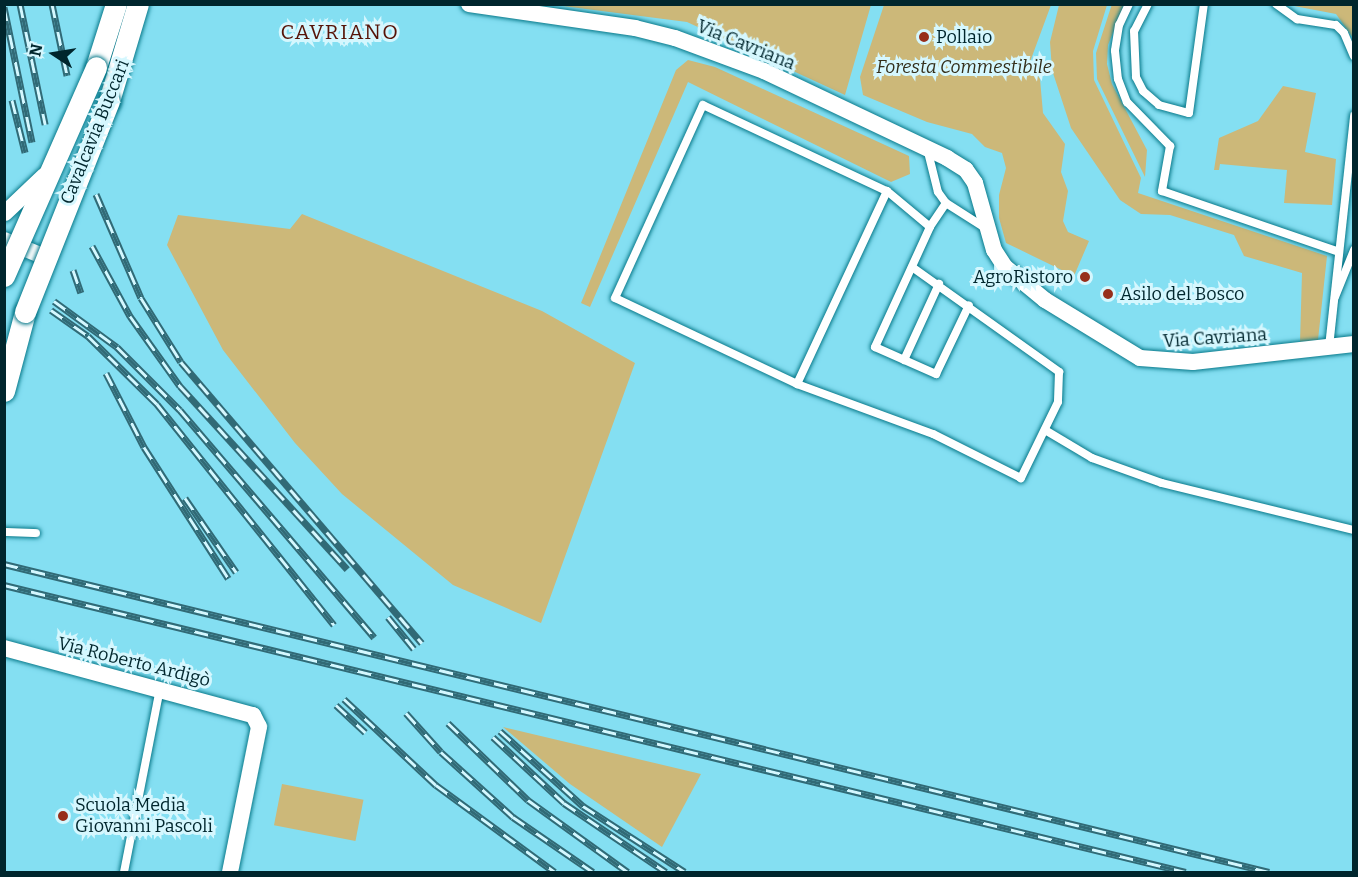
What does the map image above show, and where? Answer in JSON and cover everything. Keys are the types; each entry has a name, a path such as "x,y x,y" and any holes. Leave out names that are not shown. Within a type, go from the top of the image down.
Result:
{"street":[{"name":"Cavalcavia Buccari","path":"4,276 10,243 52,166 96,67 116,4"},
{"name":"Cavalcavia Buccari","path":"4,391 25,312 109,101 138,4"},
{"name":"Via Cavriana","path":"469,4 635,28 675,38 764,71 960,165 971,175 988,230 1005,267 1026,287 1140,358 1192,362 1353,344"},
{"name":"Cavalcavia Buccari","path":"4,213 52,166"},
{"path":"10,243 45,257"},
{"name":"Via Roberto Ardigò","path":"4,648 253,714 259,727 230,873"}],"lane":[{"path":"1129,4 1119,25 1115,51 1118,80 1127,102 1170,146 1162,191 1336,251"},
{"path":"1148,4 1133,38 1136,77 1143,91 1159,105 1189,113 1204,4"},
{"path":"1276,4 1297,20 1336,25 1344,33 1353,56"},
{"path":"912,267 969,304 1059,372 1058,402 1021,478 933,434 797,384 615,298 703,105 887,191 930,227"},
{"path":"1329,347 1336,251 1353,115"},
{"path":"926,148 938,192 946,203 988,230"},
{"path":"797,384 887,191"},
{"path":"946,203 930,227 875,347 936,374 969,304"},
{"path":"1332,303 1353,250"},
{"path":"904,360 939,284"},
{"path":"1044,430 1092,458 1162,483 1353,530"},
{"path":"4,532 36,533"},
{"path":"124,873 160,689"}],"green space":[{"path":"1112,4 1124,5 1108,45 1107,64 1112,84 1147,150 1145,177 1097,79 1096,53"},
{"path":"555,5 871,5 845,95 687,22"},
{"name":"Foresta Commestibile","path":"884,5 1051,5 1027,70 1033,68 1040,79 1043,113 1065,144 1061,172 1068,191 1063,221 1068,232 1089,241 1074,276 1006,243 999,218 999,195 1006,168 1002,153 985,147 972,134 927,122 863,95 860,77"},
{"path":"1059,5 1107,5 1093,51 1094,80 1141,178 1138,193 1327,256 1318,340 1300,342 1302,273 1244,256 1234,235 1170,215 1141,214 1120,200 1071,128 1052,70 1050,42"},
{"path":"1289,5 1353,5 1353,38 1336,14"},
{"path":"688,60 715,67 909,156 910,174 891,182 688,82 590,307 581,303 676,70"},
{"path":"1283,86 1316,93 1305,152 1336,159 1332,205 1284,203 1287,170 1220,164 1219,170 1214,170 1219,138 1258,121"},
{"path":"302,214 542,311 635,363 541,623 453,585 342,494 295,443 223,350 167,245 178,215 290,229"},
{"path":"503,727 701,774 662,847 570,784"},
{"path":"282,784 363,800 355,841 274,825"}],"railway":[{"path":"20,4 45,124"},
{"path":"52,4 67,75"},
{"path":"4,7 32,142"},
{"path":"12,100 25,152"},
{"path":"96,194 141,298 181,362 422,643"},
{"path":"92,246 130,316 180,386 347,569"},
{"path":"73,270 81,293"},
{"path":"54,301 117,347 180,410 374,637"},
{"path":"51,310 88,336 157,404 334,625"},
{"path":"106,373 144,447 228,578"},
{"path":"185,498 236,572"},
{"path":"4,564 1269,872"},
{"path":"4,585 1186,872"},
{"path":"388,617 414,649"},
{"path":"344,699 436,785 555,872"},
{"path":"336,705 365,732"},
{"path":"406,713 441,752 513,817 593,872"},
{"path":"448,723 528,800 628,872"},
{"path":"500,731 583,806 685,872"},
{"path":"493,737 564,803 666,872"}],"place":[{"name":"Pollaio","path":"924,37"},
{"name":"AgroRistoro","path":"1085,277"},
{"name":"Asilo del Bosco","path":"1108,294"},
{"name":"Scuola Media Giovanni Pascoli","path":"63,816"}],"district":[{"name":"CAVRIANO","path":"340,32"}]}
